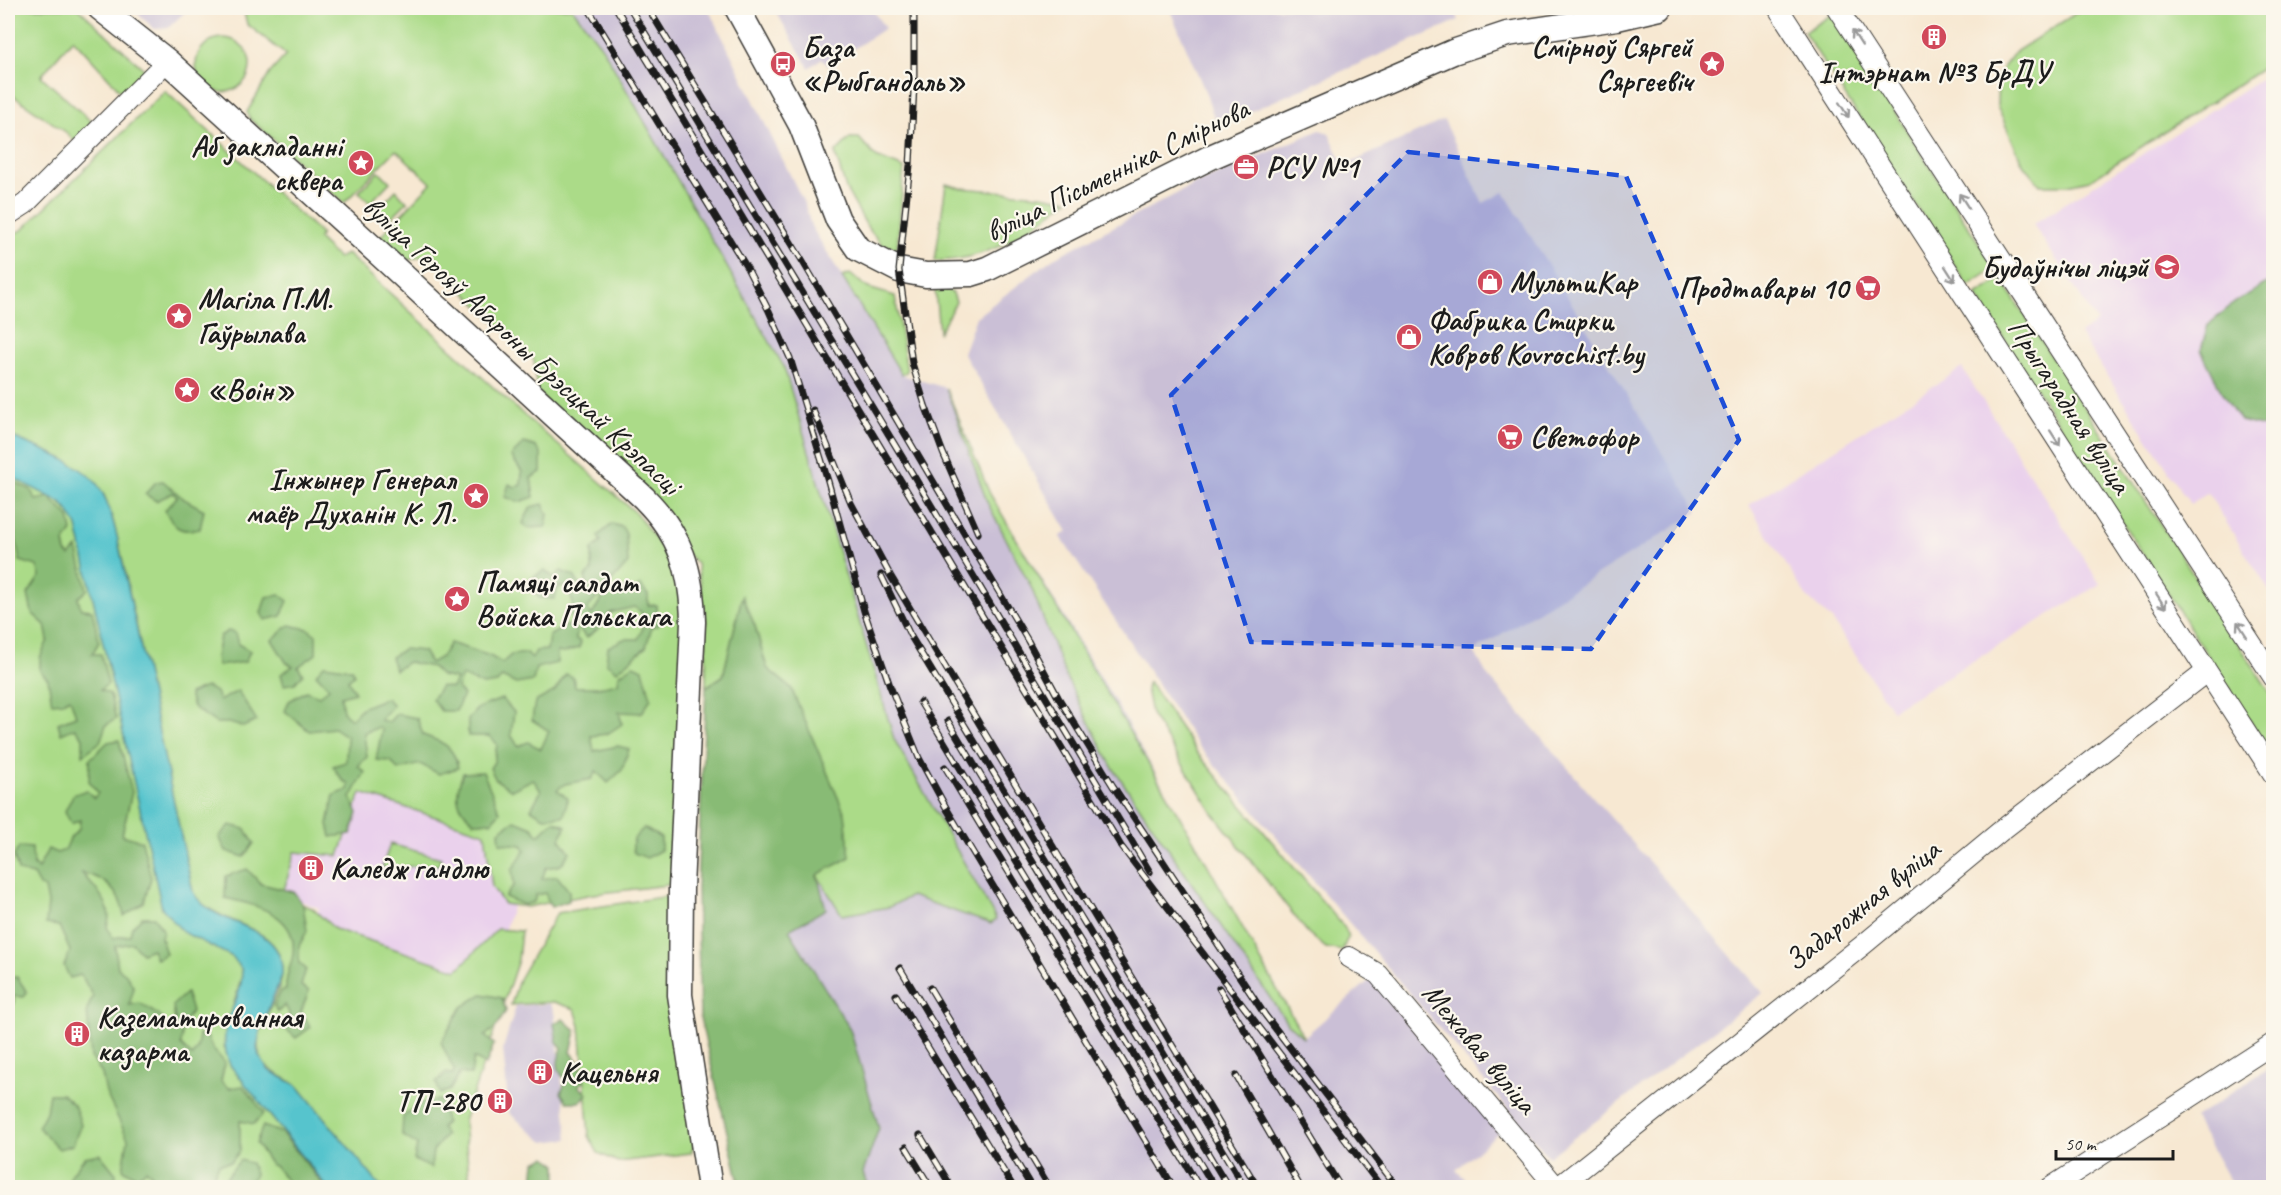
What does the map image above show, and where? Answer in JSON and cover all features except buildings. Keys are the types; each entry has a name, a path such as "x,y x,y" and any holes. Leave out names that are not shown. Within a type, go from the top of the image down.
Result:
{"main road":[{"name":"вуліца Герояў Абароны Брэсцкай Крэпасці","path":"100,8 167,61 645,498 666,523 678,542 686,564 692,594 693,622 681,888 680,995 710,1188"},
{"name":"вуліца Пісьменніка Смірнова","path":"737,8 801,125 838,220 858,249 899,270 926,275 971,274 987,269 1094,213 1213,156 1393,76 1474,43 1507,34 1617,18 1660,8"}],"street":[{"name":"Прыгарадная вуліца","path":"1778,8 2274,775"},
{"name":"Прыгарадная вуліца","path":"1837,8 2274,678"},
{"path":"8,215 25,204 167,61"},
{"name":"Задарожная вуліца","path":"1557,1188 1863,945 2002,830 2206,672"},
{"name":"Межавая вуліца","path":"1348,957 1378,974 1530,1152 1557,1188"},
{"path":"2050,1188 2274,1043"}],"highlighted area":[{"path":"1408,152 1626,176 1739,440 1591,649 1251,642 1171,395"}],"shaded area":[{"path":"131,8 189,8 168,28 155,29"},
{"path":"505,8 708,8 805,205 811,226 902,375 946,388 990,494 1112,696 1304,1037 1371,979 1502,1129 1456,1170 1474,1187 750,1187 745,621"},
{"path":"774,8 871,8 885,28 828,66 822,58 809,68"},
{"path":"1169,8 1453,8 1459,20 1217,126 1205,91"},
{"name":"Будаўнічы ліцэй","path":"2273,71 2273,597 2208,493 2190,504 2080,334 2097,322 2033,224"},
{"path":"1444,120 1483,203 1504,192 1698,512 1474,651 1487,675 1763,993 1549,1157 1197,744 1060,536 1068,532 963,353 976,317 1052,259 1197,183 1320,130 1329,133 1344,166"},
{"path":"1962,368 2100,584 1892,710 1833,621 1806,596 1749,505"},
{"path":"457,760 521,880 498,950 389,1105 294,998 319,908 247,880 216,815"},
{"name":"Кацельня","path":"550,1004 554,1012 568,1139 544,1142 509,1113 503,1049 516,1006"},
{"path":"2273,1065 2273,1187 2233,1187 2194,1118"}],"green space":[{"path":"8,8 78,8 147,72 124,95 73,39 41,76 93,123 74,141 67,133 8,92"},
{"path":"243,8 572,8 602,47 784,367 894,739 996,919 991,924 911,896 889,907 842,915 817,875 791,688 767,669 755,626 742,597 723,676 706,687 706,621 697,564 537,392 534,360 427,255 405,261 380,237 431,183 396,150 344,203 250,119 247,112 270,73 286,55 247,24"},
{"path":"2084,8 2273,8 2273,62 2090,180 2067,185 2040,185 2023,164 1997,106 1998,74 2015,52"},
{"path":"1832,14 1995,268 1968,286 1804,32"},
{"path":"218,38 228,38 238,42 246,50 250,65 246,80 238,88 228,92 218,92 208,88 200,80 196,70 196,60 200,50 208,42"},
{"path":"165,91 321,234 318,239 338,258 347,254 516,408 636,513 657,541 673,569 685,614 676,884 593,894 527,907 504,904 492,887 485,833 361,793 339,856 295,852 282,897 312,908 335,929 457,970 497,929 521,931 518,960 464,1121 470,1187 381,1187 298,1086 264,1064 258,1049 258,1038 281,982 280,957 273,944 261,934 216,913 203,904 193,892 121,553 107,502 96,484 74,465 48,451 8,435 8,234 21,231"},
{"path":"850,138 859,138 876,157 904,168 897,249 882,245 868,228 846,189 835,153"},
{"path":"379,171 390,182 370,203 359,192"},
{"path":"946,184 961,188 1041,195 1068,200 1007,243 974,256 935,261"},
{"path":"396,190 407,202 388,221 377,210"},
{"path":"850,274 868,288 895,296 907,371 902,375 842,277"},
{"path":"2001,279 2273,697 2273,757 1976,295"},
{"path":"2273,279 2273,421 2265,427 2240,421 2222,393 2201,350 2208,325 2234,303"},
{"path":"935,289 945,289 953,293 956,302 939,332"},
{"path":"946,388 990,494 1200,851 1304,1038 1288,1024 1111,765 1066,677 1031,587 987,502"},
{"path":"524,443 536,447 541,454 541,472 531,478 534,497 519,502 505,497 509,484 515,487 521,485 522,472 511,456"},
{"path":"8,475 48,494 65,508 77,526 162,908 183,932 233,957 240,964 242,975 225,1035 224,1046 230,1065 327,1187 8,1187"},
{"path":"8,480 30,489 36,500 49,497 69,517 72,531 64,543 66,552 70,556 77,548 87,590 78,598 81,609 92,610 99,642 92,654 101,654 108,684 100,690 110,694 116,719 106,725 100,742 83,755 83,738 75,728 61,734 58,723 76,716 70,698 63,702 52,703 48,679 40,671 40,658 48,640 45,625 32,613 28,594 40,576 37,566 20,561 14,531 8,529"},
{"path":"163,481 184,499 204,510 200,529 178,528 171,521 165,510 177,497 173,493 156,501 145,494 156,482"},
{"path":"543,504 548,514 546,527 527,528 523,523 531,507"},
{"path":"612,524 622,527 626,534 628,563 587,609 592,615 607,593 618,589 634,590 640,585 648,595 648,605 657,605 658,626 652,626 646,647 617,671 606,663 608,647 624,639 638,639 645,623 641,612 634,607 610,613 598,629 586,638 570,616 573,603 567,586 559,587 554,599 539,598 527,581 545,570 553,577 561,571 574,576 580,586 587,583 585,577 592,570 592,549 601,542 598,536"},
{"path":"280,595 288,601 281,616 265,620 261,613 266,597"},
{"path":"742,596 755,626 767,668 791,688 845,814 850,857 817,875 826,909 789,930 850,1029 879,1128 863,1173 868,1187 740,1187 700,1018 697,888 706,687 723,676"},
{"path":"289,625 308,629 316,635 316,654 298,667 303,674 295,683 284,685 281,674 293,666 286,662 272,640"},
{"path":"567,625 577,631 576,639 581,642 579,648 563,653 557,652 557,663 536,668 533,681 516,684 502,677 497,683 483,685 462,676 457,688 463,695 456,711 441,711 432,699 441,686 452,688 456,679 441,676 432,667 408,662 395,670 391,657 404,649 423,651 430,663 441,657 450,643 490,656 502,663 511,655 527,653 532,658 536,651 547,650 549,636"},
{"path":"228,631 235,633 238,644 250,651 245,662 218,666 216,657 220,636"},
{"path":"324,665 352,669 354,675 348,680 355,692 341,696 343,712 352,719 361,708 386,698 393,705 380,720 389,722 396,714 417,718 423,735 446,746 454,755 458,768 439,774 420,764 398,770 391,761 376,760 382,729 379,727 364,733 367,757 358,766 365,772 351,798 358,813 351,834 331,837 328,824 334,795 348,790 349,784 342,780 333,766 346,762 347,737 334,728 309,731 285,711 289,701 306,691 319,696 329,688 316,674"},
{"path":"633,665 643,669 651,698 642,713 619,712 622,724 607,734 591,736 594,751 618,746 629,749 622,770 608,783 596,771 592,779 565,784 557,790 568,798 564,816 544,817 531,809 541,791 533,779 512,790 496,780 490,768 494,762 497,744 489,736 468,736 468,719 478,708 502,699 514,712 511,735 518,746 528,742 541,749 549,731 532,720 535,702 555,691 566,674 573,677 575,687 599,687 618,683 619,675"},
{"path":"1149,682 1198,754 1345,928 1348,937 1342,951 1326,948 1308,933 1213,813 1151,714 1146,688"},
{"path":"206,687 216,692 219,701 238,691 257,721 243,727 229,723 216,723 193,707 189,694"},
{"path":"119,740 132,792 122,835 142,841 151,878 144,902 124,916 119,900 110,887 98,878 82,873 103,898 108,911 107,927 113,938 130,935 132,927 142,917 154,917 163,930 161,938 166,954 156,959 152,949 142,953 132,943 115,946 118,968 126,974 134,988 129,1005 140,1003 161,1017 169,1028 175,1021 173,1005 186,993 192,1011 183,1024 181,1045 192,1056 197,1049 199,1035 206,1035 213,1049 225,1063 221,1081 229,1088 243,1086 264,1113 254,1124 240,1121 240,1151 231,1162 219,1164 211,1181 222,1183 240,1160 251,1163 255,1174 250,1185 243,1187 143,1187 152,1174 146,1170 137,1177 123,1169 128,1139 106,1093 102,1074 91,1057 87,1010 93,996 81,975 70,978 64,966 70,951 59,926 46,924 48,903 45,888 39,886 33,875 18,871 14,856 19,847 32,848 33,864 38,869 48,849 57,853 65,850 71,837 79,829 80,820 71,824 65,811 73,795 86,790 94,798 98,793 89,781 90,759 108,742"},
{"path":"483,772 500,812 491,822 474,822 460,805 458,788 463,773"},
{"path":"515,820 532,827 539,835 554,821 566,826 560,839 570,852 561,865 546,868 542,879 557,876 569,891 569,901 551,907 545,893 536,895 534,902 524,905 505,897 514,885 512,870 525,850 522,845 500,843 499,831"},
{"path":"230,825 245,829 254,843 244,857 226,851 219,837"},
{"path":"644,828 661,838 661,850 647,858 634,853 633,849 634,839"},
{"path":"390,844 441,858 439,865 382,868"},
{"path":"247,869 261,884 294,892 303,905 307,931 299,946 299,963 306,969 301,986 309,991 301,1012 311,1027 296,1038 287,1030 289,1013 285,1005 278,1012 274,1006 281,991 286,990 286,980 293,954 293,940 289,929 282,921 261,908 225,898 226,876"},
{"path":"675,895 695,1143 691,1153 618,1162 598,1153 589,1136 580,1026 575,1009 554,1002 511,1005 519,979 557,913"},
{"path":"17,977 27,992 24,997 14,996 14,1004 8,1013 8,978"},
{"path":"482,994 502,998 506,1011 497,1026 485,1036 494,1044 486,1065 474,1058 471,1075 460,1073 450,1090 440,1094 436,1082 445,1073 453,1074 454,1070 441,1042 462,1007"},
{"path":"563,1019 576,1031 571,1052 580,1064 584,1081 579,1086 587,1094 580,1102 567,1102 561,1093 566,1080 559,1069 558,1061 562,1048 557,1042 554,1023"},
{"path":"49,1094 62,1094 74,1105 81,1124 73,1145 59,1149 38,1127 46,1112"},
{"path":"438,1100 446,1103 444,1113 446,1122 441,1128 446,1135 433,1151 431,1168 414,1160 417,1145 402,1135 403,1117 418,1104"},
{"path":"263,1126 282,1133 325,1187 291,1187 275,1166 271,1165 256,1143"},
{"path":"100,1154 116,1174 114,1187 72,1187 70,1176 85,1157"},
{"path":"546,1157 557,1165 557,1179 544,1187 533,1183 535,1162"}],"water":[{"path":"8,435 56,455 79,468 97,484 104,496 117,536 193,892 203,904 216,913 261,935 272,944 280,957 282,975 260,1030 257,1048 259,1056 268,1070 298,1086 381,1187 327,1187 230,1065 225,1037 230,1014 238,994 242,970 233,957 183,932 162,908 77,526 60,502 8,475"}],"railway":[{"path":"588,8 747,268 790,358 828,481 864,611 890,686 919,758 948,811 1174,1188"},
{"path":"616,8 1121,846 1382,1188"},
{"path":"630,8 915,478 1150,872"},
{"path":"648,8 803,262 1028,641 1058,697 1113,786 1265,1015 1398,1188"},
{"path":"914,8 914,87 910,165 899,270 912,363 943,453 978,533"},
{"path":"813,410 851,503 890,575 1258,1188"},
{"path":"881,575 910,635 1245,1188"},
{"path":"920,702 1215,1188"},
{"path":"948,721 1229,1188"},
{"path":"945,767 1200,1188"},
{"path":"900,968 1032,1188"},
{"path":"930,988 1050,1188"},
{"path":"1219,988 1341,1188"},
{"path":"896,995 1014,1188"},
{"path":"1236,1076 1301,1188"},
{"path":"920,1135 952,1188"},
{"path":"906,1147 931,1188"}],"place":[{"name":"Інтэрнат №3 БрДУ","path":"1934,37"},
{"name":"База «Рыбгандаль»","path":"783,64"},
{"name":"Смірноў Сяргей Сяргеевіч","path":"1712,64"},
{"name":"Аб закладанні сквера","path":"361,163"},
{"name":"РСУ №1","path":"1246,167"},
{"name":"Будаўнічы ліцэй","path":"2167,267"},
{"name":"МультиКар","path":"1490,282"},
{"name":"Продтавары 10","path":"1868,288"},
{"name":"Магіла П.М. Гаўрылава","path":"179,316"},
{"name":"Фабрика Стирки Ковров Kovrochist.by","path":"1409,337"},
{"name":"«Воін»","path":"187,390"},
{"name":"Светофор","path":"1510,437"},
{"name":"Інжынер Генерал маёр Духанін К. Л.","path":"476,496"},
{"name":"Памяці салдат Войска Польскага","path":"457,599"},
{"name":"Каледж гандлю","path":"311,868"},
{"name":"Казематированная казарма","path":"77,1034"},
{"name":"Кацельня","path":"540,1072"},
{"name":"ТП-280","path":"500,1101"}]}
